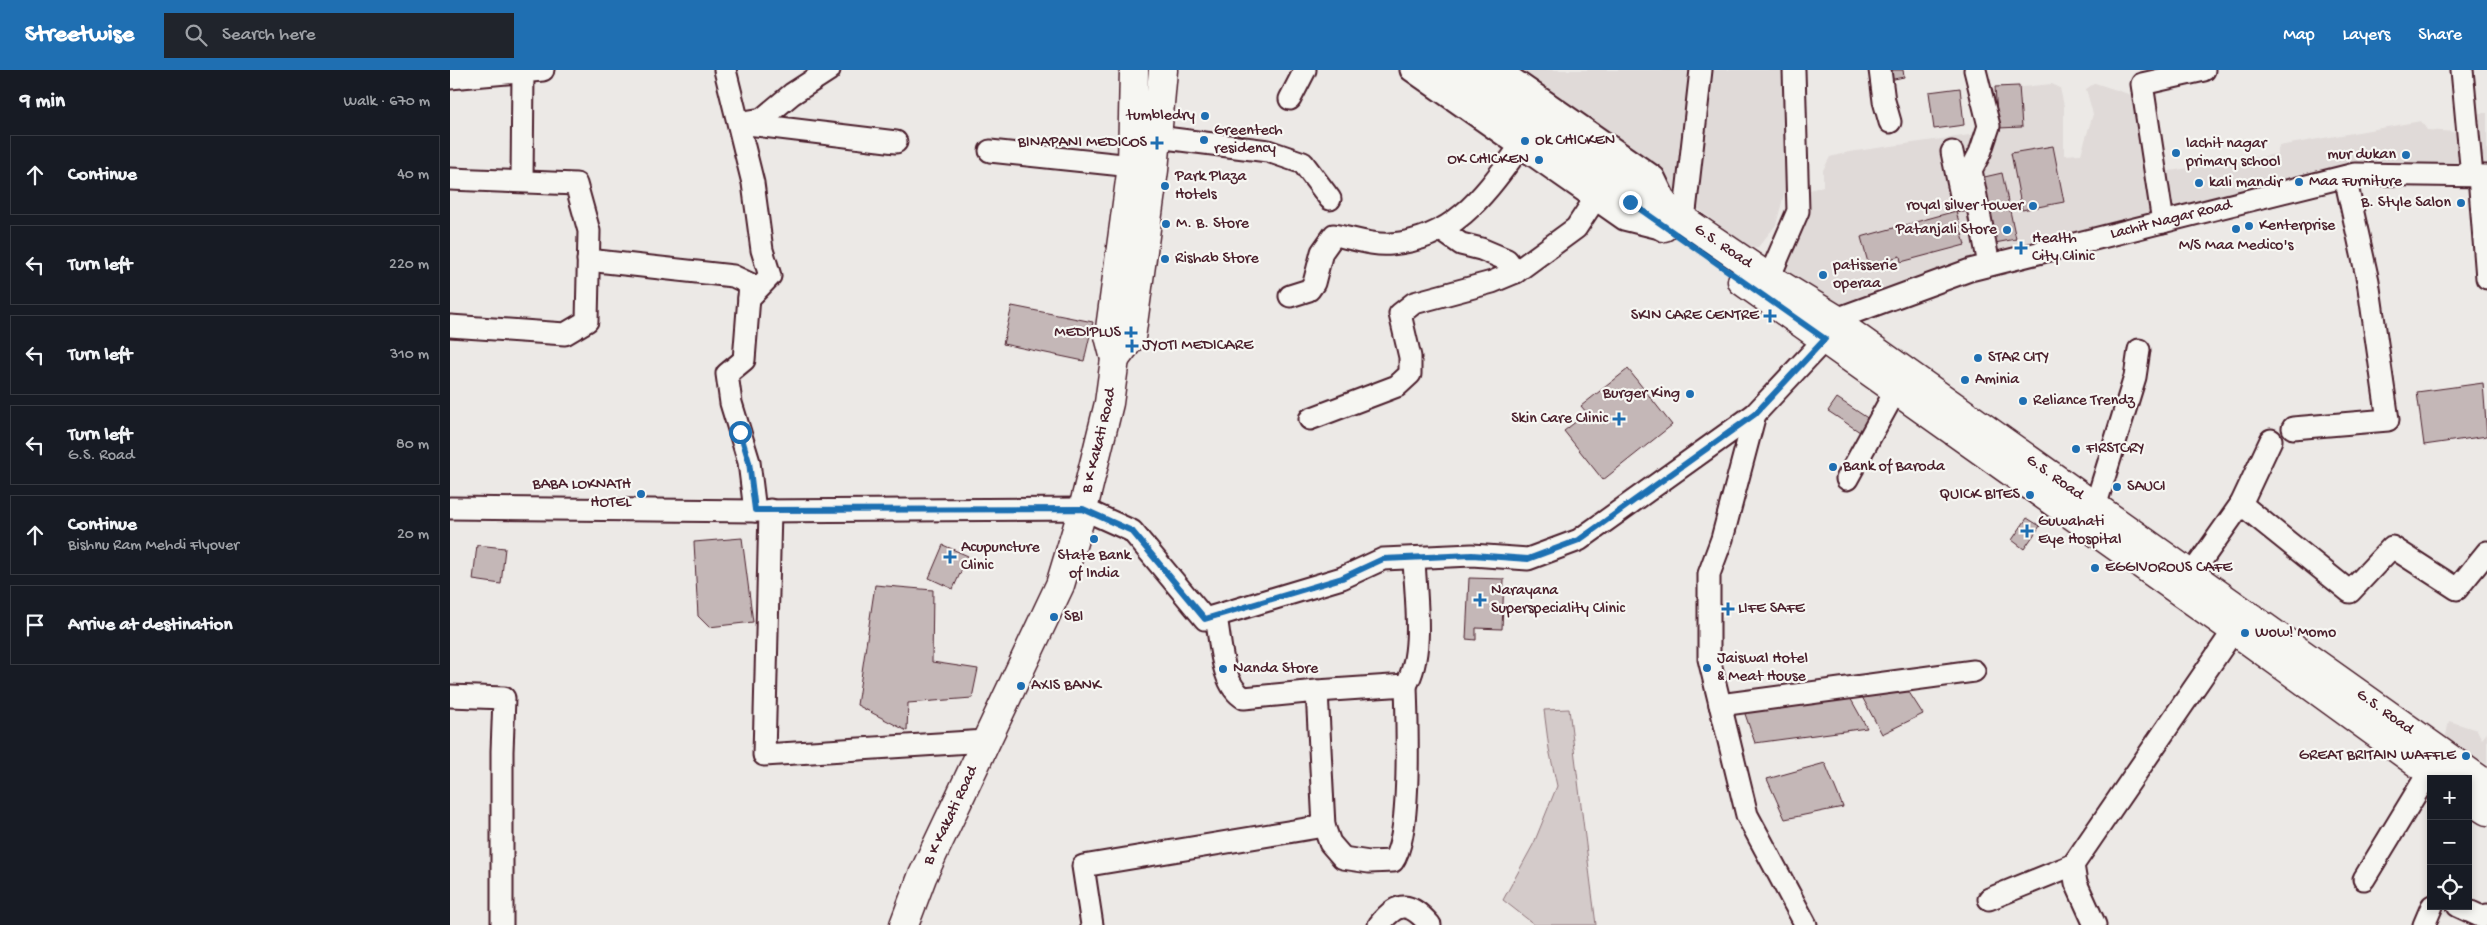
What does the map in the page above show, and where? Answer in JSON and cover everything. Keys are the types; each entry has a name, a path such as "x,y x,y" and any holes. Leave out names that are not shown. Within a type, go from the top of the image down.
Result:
{"main road":[{"name":"B K Kakati Road","path":"904,925 922,877 1060,585 1083,509 1109,403 1114,359 1109,336 1132,166 1134,70"},
{"path":"1114,359 1131,338 1157,137 1163,70"},
{"path":"1438,70 1674,220"},
{"path":"1474,70 1635,195"},
{"name":"G.S. Road","path":"1674,220 1769,278 1830,329 1896,390 2234,630 2433,775"},
{"name":"G.S. Road","path":"1674,220 1830,329 1845,329 2487,785"},
{"path":"2472,802 2487,811"}],"street":[{"path":"726,70 752,183 762,250 770,276 749,298"},
{"path":"739,123 762,119 792,94 829,70"},
{"path":"1290,99 1305,70"},
{"path":"1411,70 1624,219 1674,220"},
{"path":"1500,70 1654,177 1674,220"},
{"path":"1674,220 1701,70"},
{"path":"1769,278 1798,211 1794,70"},
{"path":"1880,70 1884,102 1890,122"},
{"path":"1975,70 1989,126 1980,153 1971,170 1983,267"},
{"path":"2163,222 2142,84 2204,70"},
{"path":"2462,70 2479,176 2487,278"},
{"path":"450,78 533,71 522,181"},
{"path":"739,123 896,142"},
{"path":"1157,137 1268,151 1303,163 1330,199"},
{"path":"1290,296 1309,290 1314,283 1322,252 1334,235 1389,245 1431,237 1467,213 1520,147"},
{"path":"990,151 1132,166"},
{"path":"1952,152 1983,267"},
{"name":"Lachit Nagar Road","path":"1830,329 1983,267 2355,174 2479,176"},
{"path":"2293,428 2388,420 2368,281 2345,177"},
{"path":"450,179 576,184 589,231 587,321 564,334 450,326"},
{"path":"1310,419 1397,386 1410,374 1410,357 1400,314 1414,303 1492,282 1516,272 1576,228 1595,200"},
{"path":"1441,230 1461,244 1481,249 1507,260 1516,272"},
{"path":"588,260 734,276 750,284 744,360 727,374 731,403 762,510 764,754 986,741"},
{"path":"450,508 762,510 1083,509 1132,531 1205,619 1342,578 1383,559 1472,555 1528,559 1579,540 1755,414 1830,329"},
{"path":"2095,506 2135,378 2139,350"},
{"path":"1847,479 1896,390"},
{"path":"1755,414 1722,539 1709,574 1709,659 1747,815 1806,925"},
{"path":"2191,574 2241,504 2271,440"},
{"path":"2241,504 2350,592 2392,548 2457,589 2487,552"},
{"path":"1317,690 1324,826 1330,843 1342,858 1369,862 1392,861 1399,852 1404,825 1407,742 1406,685 1412,676 1417,653 1414,558"},
{"path":"1216,617 1228,682 1236,693 1244,698 1317,690 1406,685"},
{"path":"1989,899 2073,865 2234,630"},
{"path":"1720,705 1974,671"},
{"path":"450,696 504,698 502,751 502,925"},
{"path":"2364,879 2427,786"},
{"path":"1092,925 1083,866 1324,826"},
{"path":"2073,865 2076,883 2095,925"},
{"path":"1379,925 1390,911 1405,907 1417,910 1430,925"},
{"path":"2424,925 2430,910"},
{"path":"2467,910 2482,917 2487,915"}],"shaded area":[{"path":"1512,70 1787,70 1786,187 1776,225 1758,247 1749,247"},
{"path":"2095,83 2141,98 2157,173 2277,154 2279,146 2421,121 2427,130 2469,133 2471,168 2388,170 2209,205 1873,290 1840,314 1779,272 1804,192 1823,186 1823,170 1830,157 1849,152 1984,133 1991,90 2052,84 2060,88 2064,106 2064,155 2081,154 2093,114 2086,89"},
{"path":"2476,113 2487,113 2487,173 2482,173"},
{"path":"1569,709 1596,925 1535,925 1503,900 1534,843 1557,786 1549,749 1544,710"},
{"path":"2449,721 2477,730 2482,739 2487,733 2487,764 2445,740"}],"building":[{"path":"1882,70 1903,70 1904,77 1884,81"},
{"path":"2019,86 2022,127 1998,128 1995,87"},
{"path":"1960,88 1964,125 1934,129 1929,92"},
{"path":"2053,146 2064,202 2022,210 2011,153"},
{"path":"2002,173 2016,239 1995,243 1980,178"},
{"path":"1956,211 1965,245 1901,262 1900,256 1885,260 1887,265 1870,270 1861,237"},
{"path":"1012,306 1093,322 1084,361 1003,344"},
{"path":"1628,369 1672,425 1603,480 1564,431 1587,413 1581,406"},
{"path":"2483,383 2487,436 2424,445 2417,392"},
{"path":"1837,398 1872,421 1863,434 1828,411"},
{"path":"2027,518 2040,526 2024,549 2012,540"},
{"path":"742,538 753,622 709,627 698,616 694,542"},
{"path":"477,545 505,548 501,584 473,580"},
{"path":"943,545 968,556 953,589 929,578"},
{"path":"1469,578 1504,579 1502,629 1476,628 1476,640 1466,639"},
{"path":"875,585 933,590 932,662 978,669 972,698 908,703 907,731 857,705"},
{"path":"1905,686 1923,714 1882,734 1860,693"},
{"path":"1848,694 1867,728 1755,743 1744,711"},
{"path":"1825,763 1843,807 1785,819 1767,779"}],"place":[{"name":"tumbledry","path":"1205,116"},
{"name":"Greentech residency","path":"1204,140"},
{"name":"Ok CHICKEN","path":"1525,141"},
{"name":"BINAPANI MEDICOS","path":"1157,143"},
{"name":"lachit nagar primary school","path":"2176,153"},
{"name":"mur dukan","path":"2406,155"},
{"name":"OK CHICKEN","path":"1539,160"},
{"name":"Maa Furniture","path":"2299,182"},
{"name":"kali mandir","path":"2199,183"},
{"name":"Park Plaza Hotels","path":"1165,186"},
{"name":"B. Style Salon","path":"2461,203"},
{"name":"royal silver tower","path":"2033,206"},
{"name":"M. B. Store","path":"1166,224"},
{"name":"Kenterprise","path":"2249,226"},
{"name":"M/S Maa Medico's","path":"2236,229"},
{"name":"Patanjali Store","path":"2007,230"},
{"name":"Health City Clinic","path":"2021,248"},
{"name":"Rishab Store","path":"1165,259"},
{"name":"patisserie operaa","path":"1823,275"},
{"name":"SKIN CARE CENTRE","path":"1770,316"},
{"name":"MEDIPLUS","path":"1131,333"},
{"name":"JYOTI MEDICARE","path":"1132,346"},
{"name":"STAR CITY","path":"1978,358"},
{"name":"Aminia","path":"1965,380"},
{"name":"Burger King","path":"1690,394"},
{"name":"Reliance Trendz","path":"2023,401"},
{"name":"Skin Care Clinic","path":"1619,419"},
{"name":"FIRSTCRY","path":"2076,449"},
{"name":"Bank of Baroda","path":"1833,467"},
{"name":"SAUCI","path":"2117,487"},
{"name":"BABA LOKNATH HOTEL","path":"641,494"},
{"name":"QUICK BITES","path":"2030,495"},
{"name":"Guwahati Eye Hospital","path":"2027,531"},
{"name":"State Bank of India","path":"1094,539"},
{"name":"Acupuncture Clinic","path":"950,557"},
{"name":"EGGIVOROUS CAFE","path":"2095,568"},
{"name":"Narayana Superspeciality Clinic","path":"1480,600"},
{"name":"LIFE SAFE","path":"1728,609"},
{"name":"SBI","path":"1054,617"},
{"name":"Wow! Momo","path":"2245,633"},
{"name":"Jaiswal Hotel & Meat House","path":"1707,668"},
{"name":"Nanda Store","path":"1223,669"},
{"name":"AXIS BANK","path":"1021,686"},
{"name":"GREAT BRITAIN WAFFLE","path":"2466,756"}],"route":[{"path":"740,432 749,462 755,510 1083,509 1132,531 1173,578 1205,619 1342,578 1383,559 1472,555 1528,559 1579,540 1755,414 1825,339 1630,202"}]}
